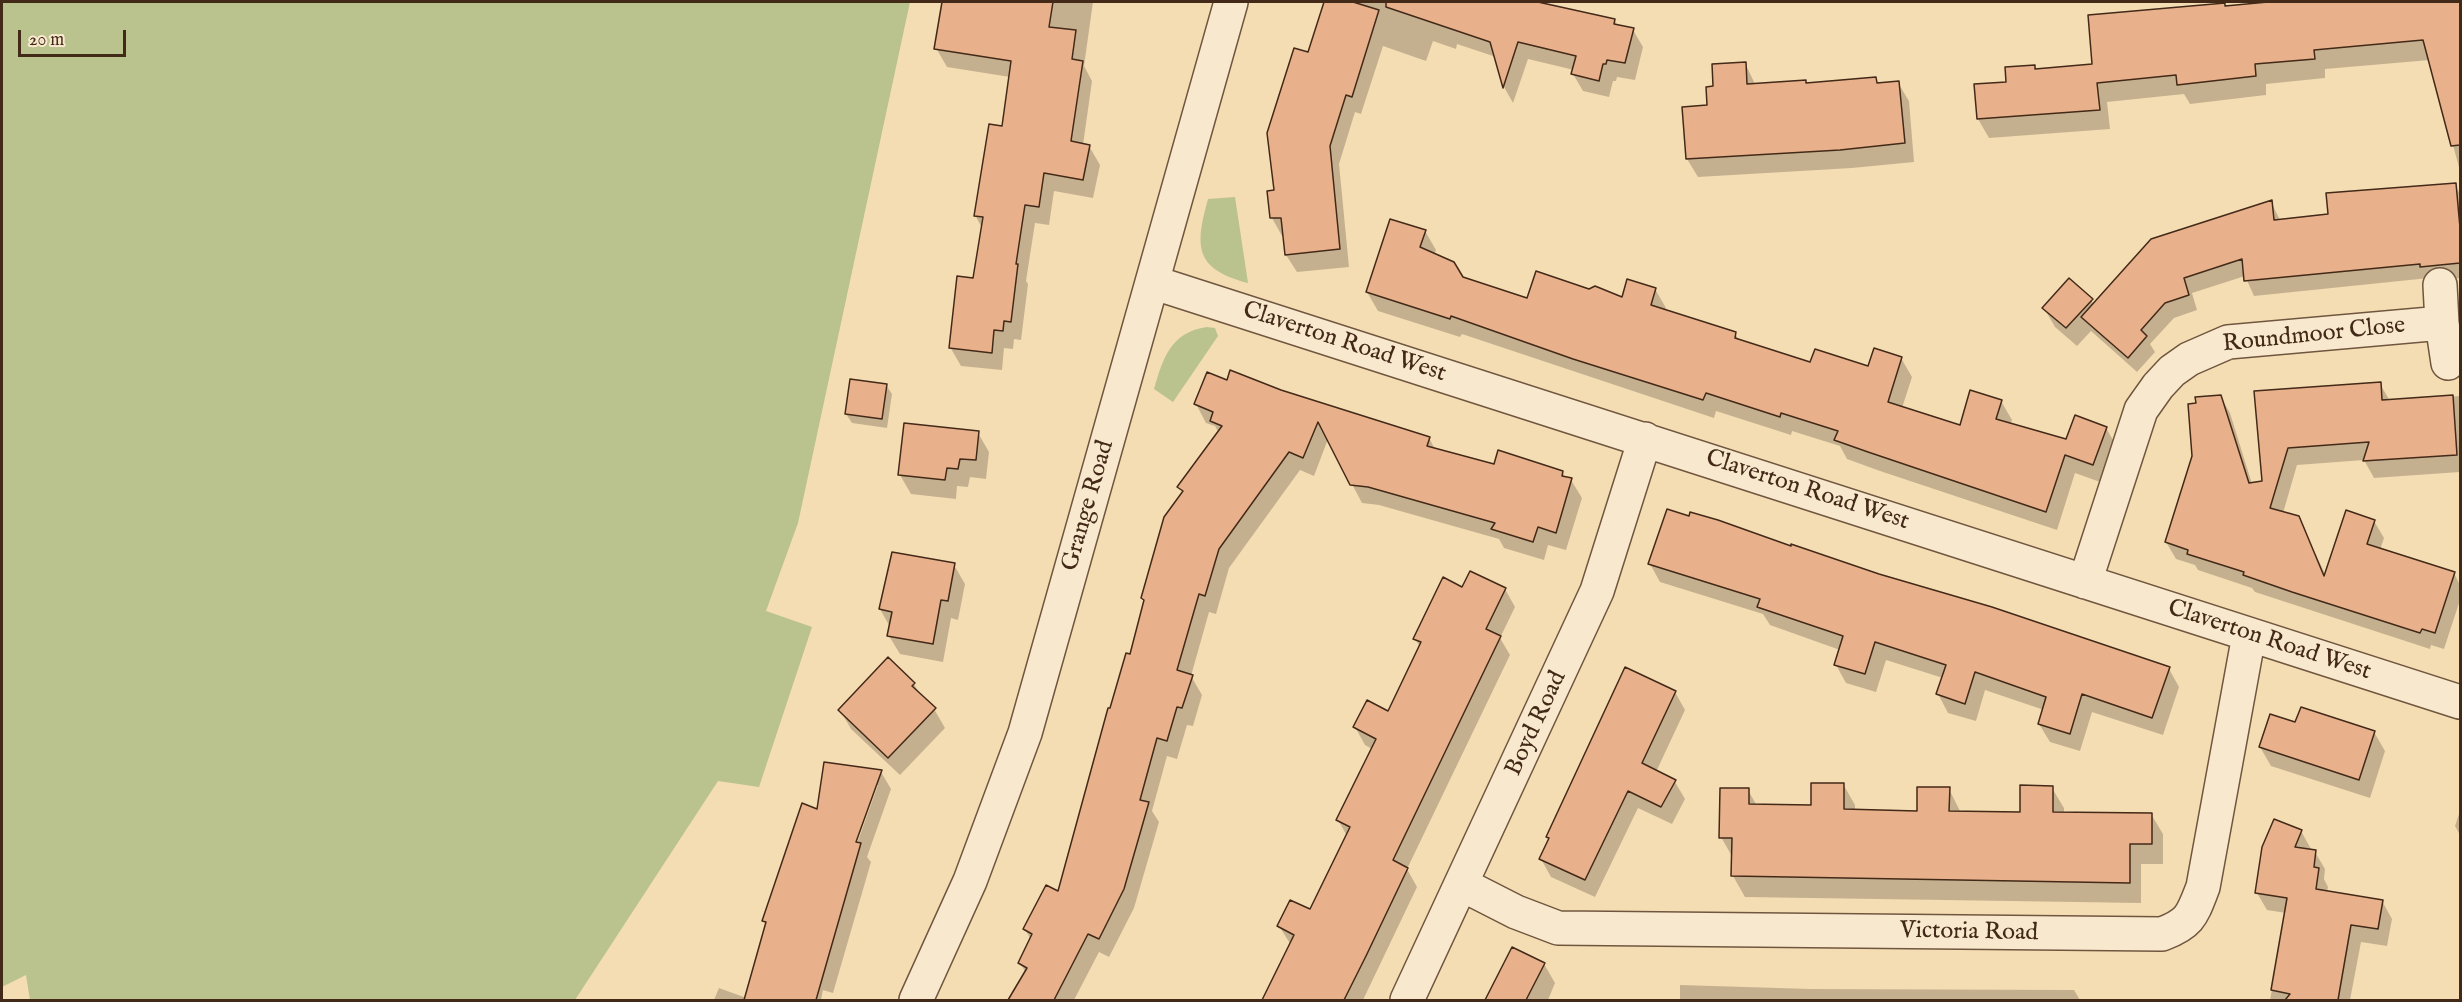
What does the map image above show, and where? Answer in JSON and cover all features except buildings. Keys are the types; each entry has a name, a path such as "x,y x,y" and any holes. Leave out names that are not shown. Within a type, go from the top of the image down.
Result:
{"street":[{"name":"Grange Road","path":"916,1000 970,881 1025,733 1231,2"},
{"name":"Claverton Road West","path":"1152,282 2460,702"},
{"path":"2440,285 2442,324 2448,363"},
{"name":"Roundmoor Close","path":"2085,582 2141,410 2158,386 2189,358 2228,342 2442,324"},
{"name":"Boyd Road","path":"1407,1000 1463,885 1598,591 1645,439"},
{"name":"Victoria Road","path":"1463,885 1516,912 1558,928 2162,934 2182,926 2194,909 2203,886 2249,635"}],"green space":[{"path":"2,2 910,2 798,523 766,611 812,627 759,787 718,781 575,1000 30,1000 26,975 2,987"},
{"path":"1235,197 1248,283 1217,271 1208,263 1201,243 1201,230 1208,199"},
{"path":"1207,327 1215,328 1218,336 1173,402 1154,389 1165,357 1170,348 1185,334"}]}
